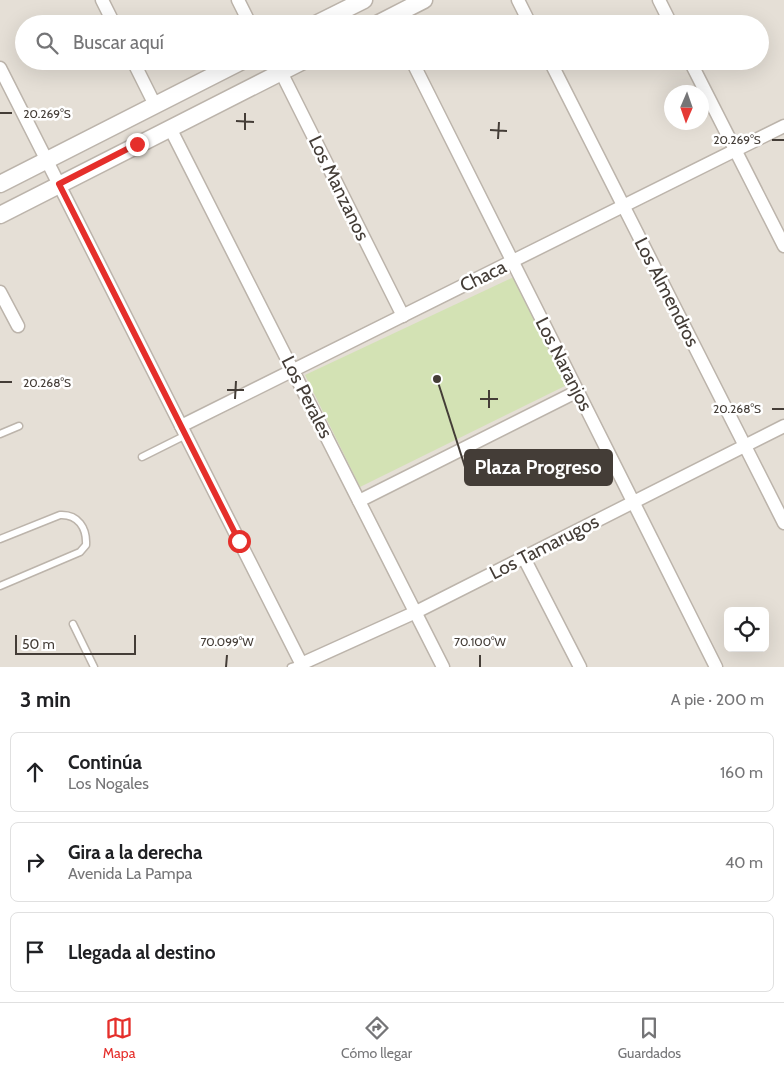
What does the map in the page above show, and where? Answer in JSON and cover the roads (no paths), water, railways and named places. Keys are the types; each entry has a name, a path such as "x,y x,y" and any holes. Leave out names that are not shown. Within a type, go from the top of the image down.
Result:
{"street":[{"path":"102,0 110,15"},
{"path":"238,0 246,15"},
{"path":"334,15 364,0"},
{"path":"398,15 424,0"},
{"path":"518,0 526,15"},
{"path":"659,0 666,15"},
{"path":"0,68 184,430 298,666"},
{"path":"138,70 155,105"},
{"path":"0,184 224,70"},
{"path":"0,215 170,128 272,70"},
{"name":"Los Manzanos","path":"279,70 402,316"},
{"name":"Los Naranjos","path":"416,70 716,667"},
{"name":"Los Almendros","path":"555,70 784,523"},
{"path":"695,70 784,246"},
{"name":"Chaca","path":"184,430 293,370 784,126"},
{"name":"Los Perales","path":"170,128 443,667"},
{"path":"0,292 18,326"},
{"path":"359,501 578,391"},
{"name":"Los Tamarugos","path":"298,666 416,612 784,426"},
{"path":"524,558 580,667"}],"lane":[{"path":"0,434 19,426"},
{"path":"142,458 184,430"},
{"path":"0,539 60,515 69,514 77,519 86,535 86,545 80,552 0,586"},
{"path":"72,624 94,667"}],"place":[{"name":"Plaza Progreso","path":"437,379"}]}
